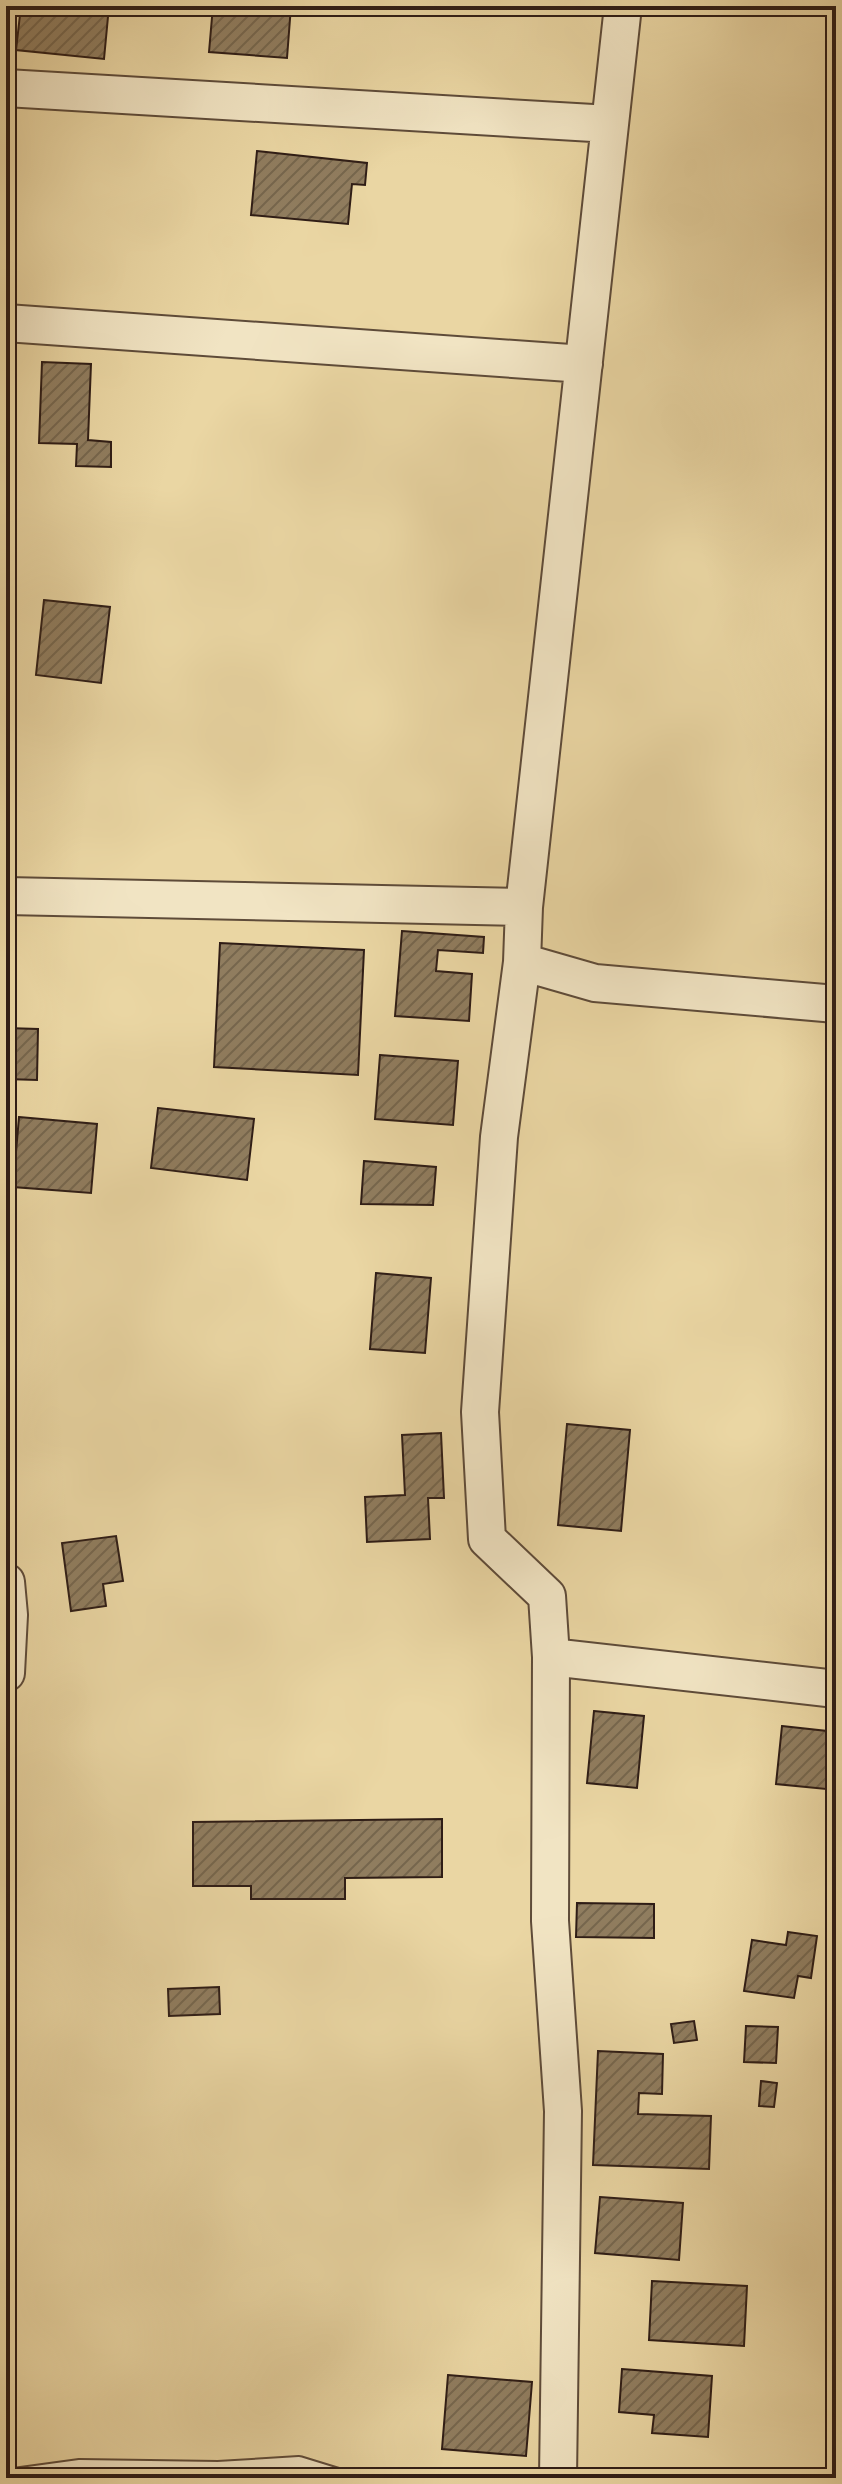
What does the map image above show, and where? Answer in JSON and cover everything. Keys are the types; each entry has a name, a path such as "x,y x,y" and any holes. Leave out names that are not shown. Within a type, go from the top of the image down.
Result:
{"street":[{"path":"558,2478 563,2111 550,1921 551,1657 547,1596 487,1539 480,1412 499,1137 522,962 524,907 623,6"},
{"path":"6,88 610,124"},
{"path":"6,323 584,364"},
{"path":"6,896 524,907"},
{"path":"522,962 595,983 836,1004"},
{"path":"6,1582 9,1615 6,1673"},
{"path":"551,1657 836,1689"}],"lane":[{"path":"14,2478 80,2469 218,2471 299,2466 338,2478"}],"building":[{"path":"21,6 109,6 104,59 16,50"},
{"path":"213,6 291,6 287,58 209,52"},
{"path":"257,151 367,163 365,185 352,184 348,224 251,215"},
{"path":"42,362 91,364 88,440 111,442 111,467 76,466 77,444 39,443"},
{"path":"44,600 110,607 101,683 36,675"},
{"path":"402,931 484,937 483,953 438,950 436,971 472,974 469,1021 395,1016"},
{"path":"220,943 364,950 358,1075 214,1067"},
{"path":"6,1028 38,1029 37,1080 6,1079"},
{"path":"380,1055 458,1061 453,1125 375,1119"},
{"path":"158,1108 254,1119 247,1180 151,1168"},
{"path":"19,1117 97,1124 91,1193 13,1187"},
{"path":"364,1161 436,1167 433,1205 361,1204"},
{"path":"376,1273 431,1278 425,1353 370,1349"},
{"path":"567,1424 630,1430 621,1531 558,1525"},
{"path":"441,1433 444,1498 428,1498 430,1539 367,1542 365,1497 405,1495 402,1435"},
{"path":"116,1536 123,1581 103,1584 106,1606 71,1611 62,1543"},
{"path":"594,1711 644,1716 637,1788 587,1783"},
{"path":"782,1726 836,1732 836,1790 776,1784"},
{"path":"442,1819 442,1877 345,1878 345,1899 251,1899 251,1886 193,1886 193,1822"},
{"path":"577,1903 654,1904 654,1938 576,1937"},
{"path":"788,1932 817,1936 811,1978 798,1976 794,1998 744,1991 752,1940 786,1945"},
{"path":"219,1987 220,2014 169,2016 168,1989"},
{"path":"694,2021 697,2040 674,2043 671,2024"},
{"path":"746,2026 778,2027 776,2063 744,2062"},
{"path":"598,2051 663,2054 662,2094 639,2093 638,2114 711,2116 709,2169 593,2165"},
{"path":"761,2081 777,2083 774,2107 759,2106"},
{"path":"600,2197 683,2203 679,2260 595,2253"},
{"path":"652,2281 747,2286 744,2346 649,2340"},
{"path":"622,2369 712,2376 708,2437 652,2433 654,2415 619,2412"},
{"path":"448,2375 532,2382 526,2456 442,2449"}]}
